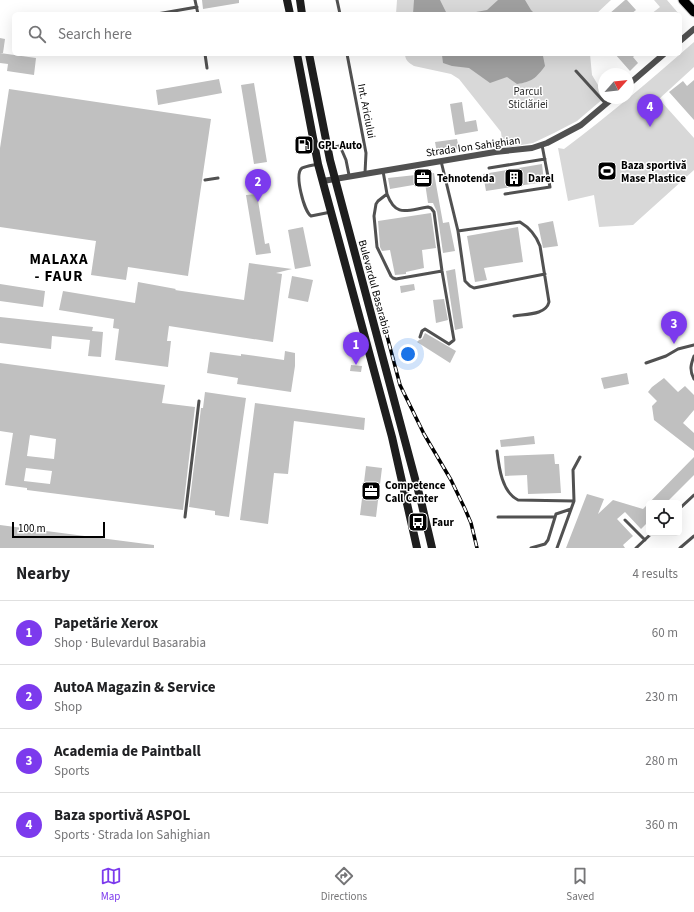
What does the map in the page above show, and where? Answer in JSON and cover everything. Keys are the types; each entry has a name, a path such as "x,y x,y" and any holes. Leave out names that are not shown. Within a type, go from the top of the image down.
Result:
{"main road":[{"path":"287,0 290,12"},
{"path":"300,0 302,12"},
{"path":"683,0 694,12"},
{"name":"Bulevardul Basarabia","path":"297,56 322,181 392,438 417,548"},
{"name":"Bulevardul Basarabia","path":"309,56 327,148 422,501 432,548"}],"street":[{"path":"682,39 694,29"},
{"path":"634,80 662,56"},
{"name":"Strada Ion Sahighian","path":"322,181 365,172 441,160 532,148 542,145 581,125 606,104"}],"lane":[{"path":"196,0 198,12"},
{"path":"337,0 340,12"},
{"path":"168,12 197,7"},
{"path":"205,56 207,68"},
{"name":"Int. Ariciului","path":"347,56 366,153 365,172"},
{"path":"576,71 598,95"},
{"path":"505,194 550,187 542,145"},
{"path":"327,148 340,146 350,175"},
{"path":"489,168 545,159"},
{"path":"441,160 458,231 465,282 474,288 545,274"},
{"path":"318,164 302,168 299,172 304,207 307,213 311,216 331,212"},
{"path":"383,170 387,194 391,204 395,208 402,211 428,207 434,212 442,271 454,340 449,344 425,329 422,331 420,337"},
{"path":"205,180 218,178"},
{"path":"387,194 378,200 374,216 377,247 393,278 396,279 442,271"},
{"path":"458,231 520,222 530,230 537,239 540,246 545,274 549,302 548,306 542,312 514,316"},
{"path":"646,363 666,356 678,349 694,344"},
{"path":"694,356 690,366 694,379"},
{"path":"184,517 199,401"},
{"path":"497,451 499,468 508,492 518,500 574,501"},
{"path":"557,548 574,501 573,470 580,457"},
{"path":"682,506 694,495"},
{"path":"531,548 545,544 548,540 556,514 571,509"},
{"path":"498,517 554,517"},
{"path":"625,520 644,540"},
{"path":"636,548 649,536"},
{"path":"680,548 694,536"}],"green space":[{"path":"397,0 611,0 598,12 396,12"},
{"path":"654,0 667,0 677,12 654,12 660,7"},
{"path":"694,42 694,67 659,99 694,138 694,170 633,225 599,227 594,195 568,201 558,148 564,149 621,104 634,104 634,94 678,56 682,56 682,52"},
{"name":"Parcul Sticlăriei","path":"406,56 590,56 592,75 598,85 598,103 577,121 533,143 503,148 501,132 459,79 451,74 414,66 408,61"}],"shaded area":[{"path":"414,0 440,0 446,12 413,12"},
{"path":"498,0 525,0 533,12 476,12 487,10"},
{"path":"442,56 543,56 545,66 530,81 517,84 507,77 490,83 469,68 452,66 443,63"}],"building":[{"path":"202,0 239,0 239,3 203,9"},
{"path":"625,0 627,0 636,10 634,12 611,12"},
{"path":"0,38 5,39 3,53 0,53"},
{"path":"0,53 12,55 12,56 36,58 34,75 7,71 8,64 0,63"},
{"path":"617,56 634,56 633,57 638,63 633,68 627,68"},
{"path":"219,79 222,93 158,105 156,90"},
{"path":"694,80 694,120 669,92 683,81 687,86"},
{"path":"254,83 267,162 254,164 241,85"},
{"path":"9,89 211,119 188,276 128,267 126,280 91,275 96,241 0,227 0,148"},
{"path":"462,102 465,122 476,120 478,131 455,135 450,104"},
{"path":"457,139 459,149 437,153 435,142"},
{"name":"Darel","path":"542,164 544,182 486,191 483,174"},
{"path":"434,173 443,223 449,222 455,251 443,253 437,212 433,203 428,203 425,183 390,189 388,178"},
{"path":"257,194 265,244 269,243 271,253 256,255 246,195"},
{"path":"431,213 436,248 422,250 424,268 406,272 406,274 395,275 390,250 382,251 380,247 378,221"},
{"path":"553,221 558,246 543,248 538,224"},
{"path":"303,227 311,266 295,269 288,230"},
{"path":"518,227 523,262 484,268 487,280 475,282 467,236"},
{"path":"249,263 292,269 276,273 282,274 273,342 169,326 167,341 171,341 168,367 115,360 119,329 113,328 114,319 59,310 63,291 135,303 138,282 176,289 175,290 244,300"},
{"path":"455,269 463,328 455,330 446,271"},
{"path":"292,276 313,280 308,302 288,298"},
{"path":"0,284 45,291 43,307 0,301"},
{"path":"414,284 415,290 401,293 400,286"},
{"path":"444,299 448,320 436,323 433,300"},
{"path":"0,317 93,327 92,331 103,332 101,357 88,356 90,340 52,336 51,349 0,343"},
{"path":"425,333 456,351 450,363 417,342 422,339"},
{"path":"285,351 295,353 295,366 291,392 237,384 238,378 207,373 210,352 241,356 241,354 284,360"},
{"path":"0,363 165,385 162,403 195,407 183,510 27,490 27,488 5,485 13,433 0,431","holes":["30,435 56,439 54,459 27,456","26,468 52,471 50,484 24,481"]},
{"path":"351,365 362,366 361,372 350,371"},
{"path":"627,373 629,384 604,389 601,378"},
{"path":"664,378 678,392 685,386 694,395 694,410 683,423 694,433 694,451 654,420 652,406 657,401 648,392"},
{"path":"205,392 246,398 229,517 215,515 215,511 189,507 201,408 203,408"},
{"path":"255,403 365,418 364,430 294,421 288,474 274,473 268,524 240,520"},
{"path":"534,436 535,444 501,447 500,440"},
{"path":"554,454 555,464 559,464 561,493 528,494 527,475 505,476 504,456"},
{"path":"694,457 694,475 669,500 652,500"},
{"name":"Competence Call Center","path":"366,466 382,468 376,517 360,515"},
{"path":"587,494 604,499 598,514 613,500 643,509 646,506 646,524 641,529 625,512 617,519 633,536 623,545 625,548 566,548"},
{"path":"0,525 154,545 154,548 0,548"}],"railway":[{"path":"386,332 400,385 424,434 451,480 465,509 471,523 477,548"}],"place":[{"name":"Baza sportivă ASPOL","path":"650,127"},
{"name":"GPL Auto","path":"304,145"},
{"name":"Baza sportivă Mase Plastice","path":"607,171"},
{"name":"Tehnotenda","path":"423,178"},
{"name":"Darel","path":"514,178"},
{"name":"AutoA Magazin & Service","path":"258,202"},
{"name":"Academia de Paintball","path":"674,344"},
{"name":"Papetărie Xerox","path":"356,365"},
{"name":"Competence Call Center","path":"371,491"},
{"name":"Faur","path":"418,522"}],"district":[{"name":"MALAXA - FAUR","path":"59,268"}]}
